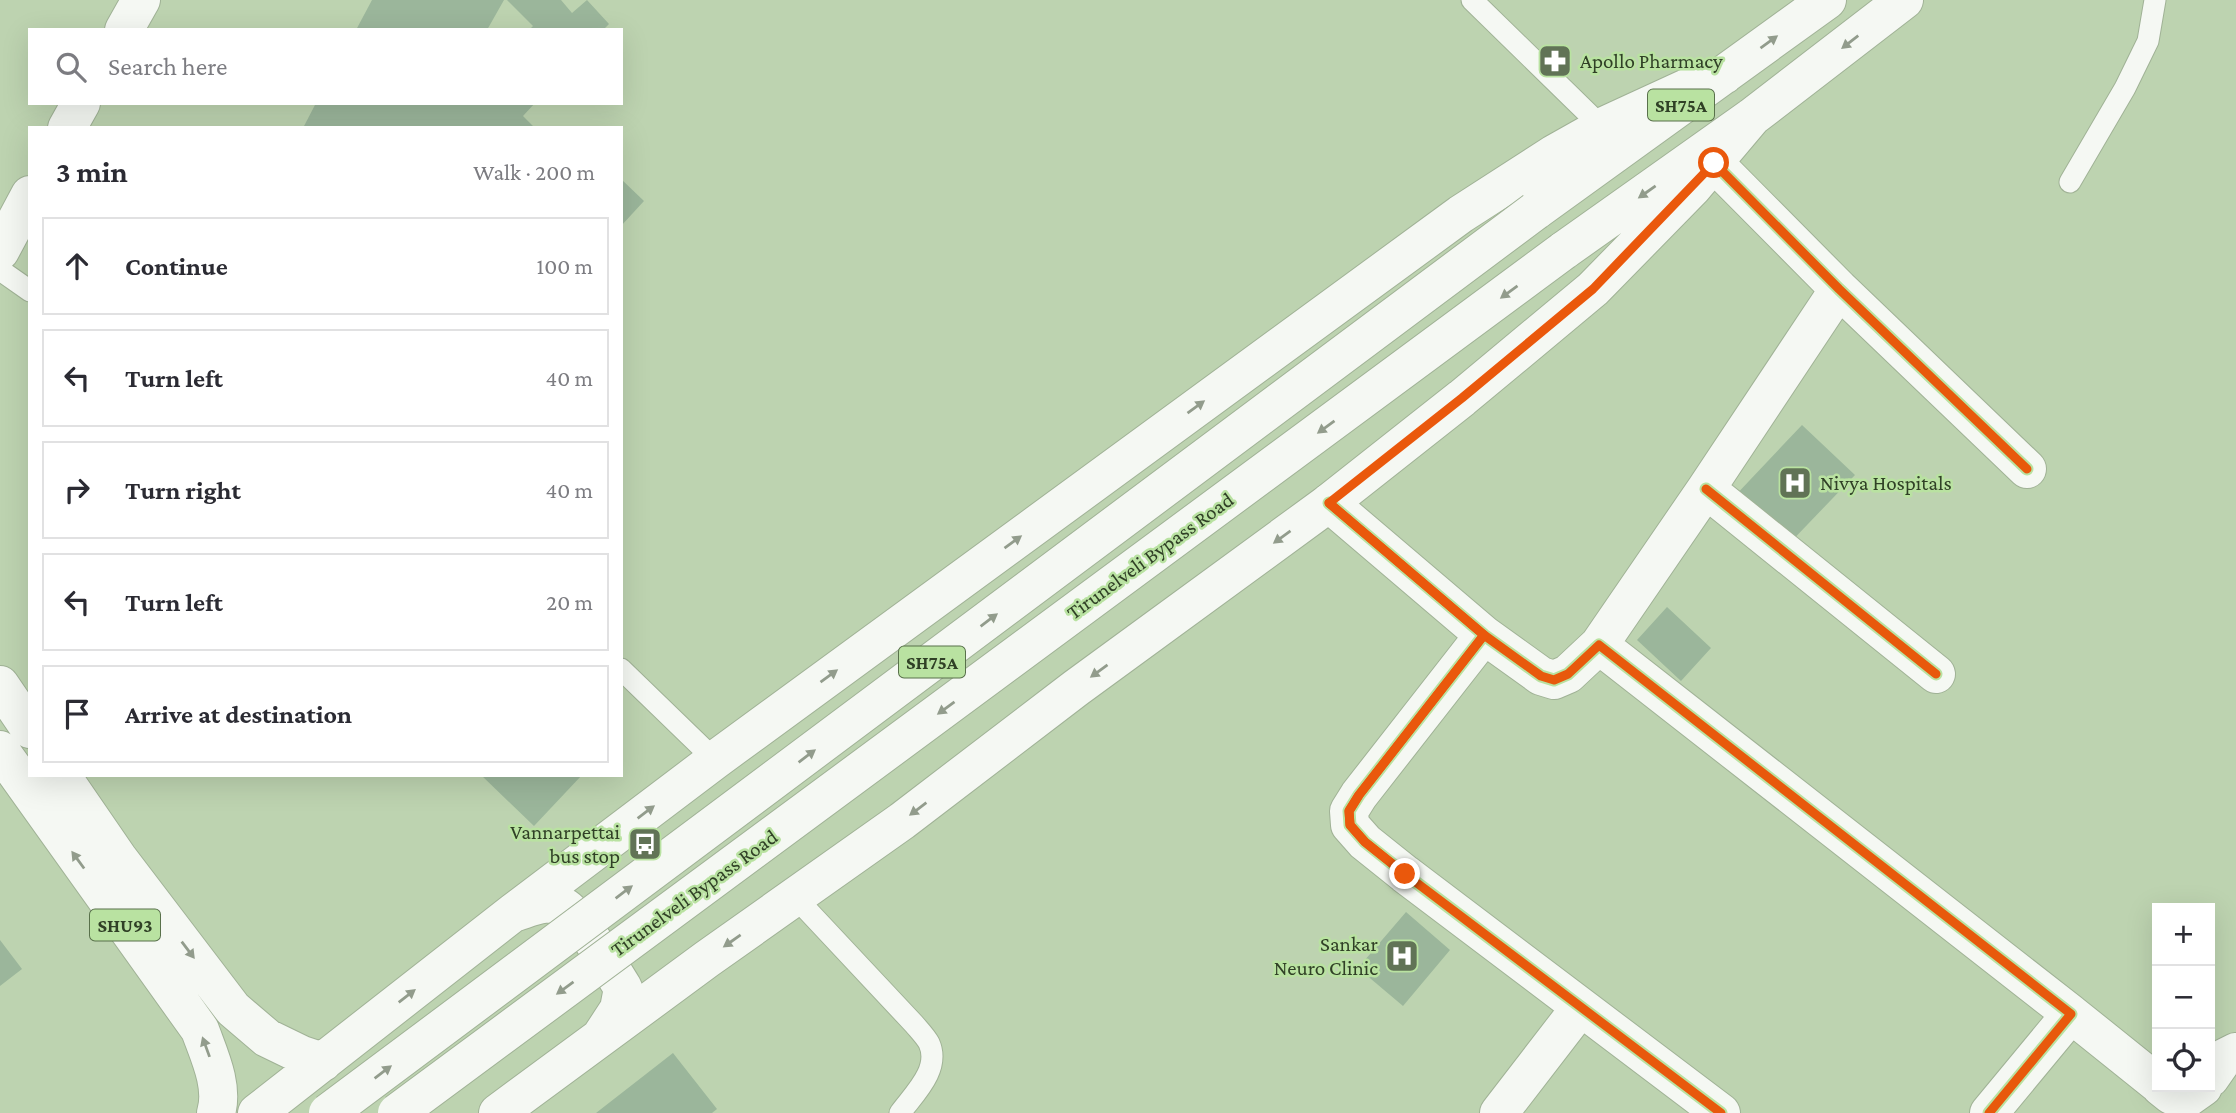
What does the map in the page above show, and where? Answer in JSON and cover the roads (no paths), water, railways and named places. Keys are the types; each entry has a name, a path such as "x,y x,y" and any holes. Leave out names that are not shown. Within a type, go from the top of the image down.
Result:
{"main road":[{"path":"125,28 141,0"},
{"name":"Tirunelveli Bypass Road","path":"328,1113 1535,211 1828,0"},
{"name":"Tirunelveli Bypass Road","path":"397,1113 1563,251 1752,117 1904,0"},
{"path":"257,1113 514,912 715,760 1461,214 1554,154 1602,127 1689,87 1724,75"},
{"path":"68,126 80,105"},
{"path":"498,1113 602,1035 902,821 1076,688 1329,503 1462,398 1593,289 1714,163 1752,117"},
{"path":"1714,163 1839,289 2027,470"},
{"path":"0,251 28,199"},
{"path":"1329,503 1484,635 1541,676 1555,680 1568,674 1599,645 1839,289"},
{"path":"1706,489 1936,674"},
{"path":"1484,635 1359,795 1349,811 1350,825 1365,842 1721,1113"},
{"path":"1599,645 2152,1079"},
{"path":"0,685 28,726"},
{"name":"SHU93","path":"0,750 200,1030 215,1070 218,1104 216,1113"},
{"name":"SHU93","path":"62,777 118,858 233,1009 267,1038 323,1062"},
{"path":"514,912 545,903 566,908 597,946 623,988 620,1009 602,1035"},
{"path":"1499,1113 1580,1008"},
{"path":"1989,1113 2071,1014"},
{"path":"2215,1071 2224,1058 2236,1052"},
{"path":"2167,1092 2186,1099 2196,1092"}],"lane":[{"path":"1472,0 1602,127"},
{"path":"2070,182 2148,41 2155,0"},
{"path":"0,270 28,290"},
{"path":"623,671 715,760"},
{"path":"795,897 915,1024 929,1043 932,1059 927,1077 900,1113"}],"place":[{"name":"Apollo Pharmacy","path":"1555,61"},
{"name":"Nivya Hospitals","path":"1795,483"},
{"name":"Vannarpettai bus stop","path":"645,844"},
{"name":"Sankar Neuro Clinic","path":"1402,956"}]}
